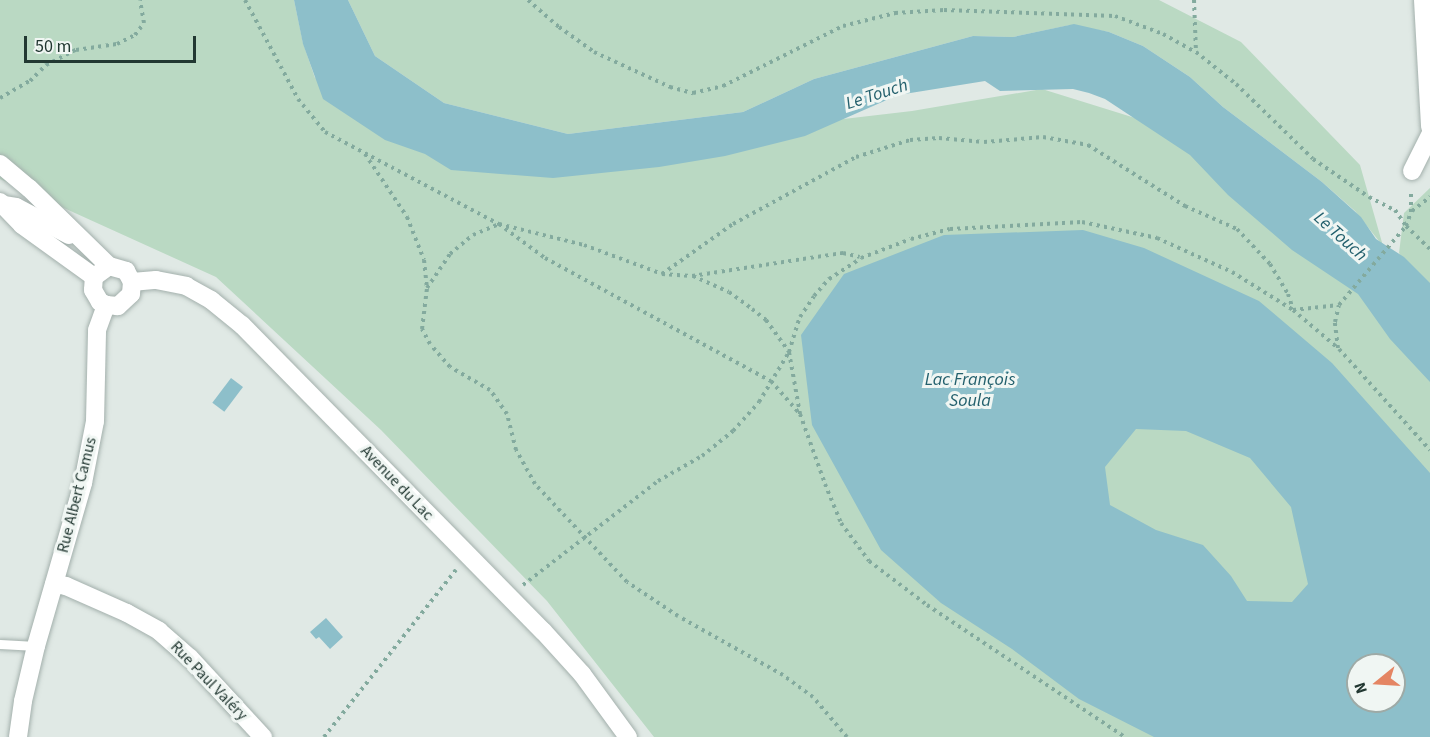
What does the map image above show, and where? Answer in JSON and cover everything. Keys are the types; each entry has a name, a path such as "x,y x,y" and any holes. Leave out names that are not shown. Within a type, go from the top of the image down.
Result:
{"street":[{"path":"1423,0 1430,127"},
{"path":"1412,171 1430,135"},
{"path":"0,164 29,188 86,244 101,271"},
{"path":"1,204 16,207 86,244"},
{"path":"1,204 22,225 101,271 126,271 132,282 128,299 118,306 106,305 95,297 93,291 101,271"},
{"name":"Avenue du Lac","path":"132,282 156,280 186,286 219,306 242,325 582,674 628,737"},
{"name":"Rue Albert Camus","path":"18,737 23,701 36,646 83,483 95,421 97,330 106,305"},
{"name":"Rue Paul Valéry","path":"54,584 66,586 128,613 159,631 190,658 263,737"}],"lane":[{"path":"0,644 36,646"}],"path":[{"path":"0,98 30,81 46,64 76,50 117,44 135,35 144,23 140,0"},
{"path":"245,0 298,99 325,132 499,224 545,258 771,381 800,414"},
{"path":"528,0 559,27 594,52 670,87 693,93 723,86 843,26 895,13 944,10 1115,16 1163,34 1196,52 1236,84 1313,159 1369,197 1395,210 1406,226 1430,249"},
{"path":"1194,0 1196,52"},
{"path":"662,274 733,224 856,157 910,140 939,138 984,142 1043,137 1088,145 1185,206 1237,229 1270,264 1288,294 1293,310"},
{"path":"364,153 407,217 424,260 427,288 422,329 430,344 450,367 490,390 507,414 516,450 535,484 583,538 627,582 678,616 783,675 813,697 847,737"},
{"path":"1339,349 1335,322 1339,305 1406,226 1411,212 1412,171"},
{"path":"1411,212 1430,197"},
{"path":"507,595 658,481 702,456 733,431 759,402 789,352 800,317 829,279 861,258 911,239 950,229 1082,222 1157,238 1232,272 1293,310 1339,349 1430,450"},
{"path":"427,288 450,254 473,235 499,224 584,245 662,274 692,276 843,253 861,258"},
{"path":"692,276 729,292 759,314 789,352 800,414 842,524 869,561 927,605 1125,737"},
{"path":"1293,310 1339,305"},
{"path":"324,737 466,556"},
{"path":"517,576 524,584"}],"green space":[{"path":"0,0 294,0 303,43 315,78 597,148 912,111 1042,89 1148,122 1334,249 1430,368 1430,737 654,737 547,601 381,430 216,277 0,179"},
{"path":"348,0 1159,0 1241,42 1360,165 1383,246 1355,211 1322,182 1223,107 1190,77 1143,46 1109,32 1070,25 1013,37 973,36 814,79 743,112 568,134 444,103 375,56"},
{"path":"1430,188 1430,303 1399,253 1404,213"}],"water":[{"name":"Le Touch","path":"294,0 348,0 375,56 444,103 568,134 743,112 814,79 973,36 1013,37 1074,24 1109,32 1143,46 1190,77 1223,107 1322,182 1361,217 1376,239 1404,257 1430,283 1430,382 1390,339 1358,294 1292,250 1228,195 1190,155 1105,99 1089,93 1073,89 1000,91 985,81 898,95 805,136 725,156 659,167 553,178 451,170 425,154 385,140 323,99 303,44"},
{"name":"Lac François Soula","path":"1083,230 1144,248 1259,301 1332,363 1430,473 1430,737 1154,737 1079,699 1012,649 941,603 881,550 812,425 801,335 844,274 944,235","holes":["1136,429 1186,431 1250,458 1291,507 1308,584 1292,602 1247,601 1231,576 1203,545 1156,530 1110,505 1105,467"]},
{"path":"231,378 243,387 224,412 212,403"},
{"path":"326,618 343,637 330,649 319,637 316,639 310,632"}]}
